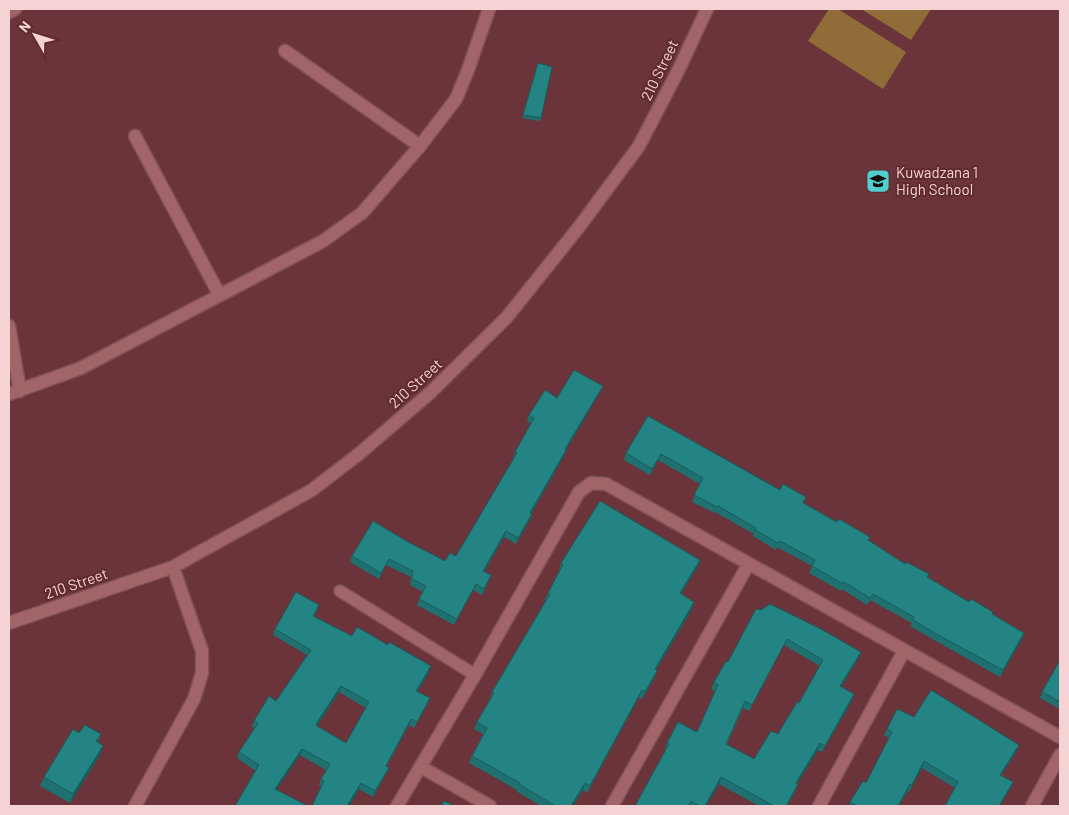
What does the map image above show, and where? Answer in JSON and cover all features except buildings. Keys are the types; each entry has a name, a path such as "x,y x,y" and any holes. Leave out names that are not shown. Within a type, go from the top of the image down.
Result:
{"street":[{"path":"9,12 14,9"},
{"path":"9,326 14,392 81,368 323,241 362,213 420,146 456,98 468,70 489,9"},
{"name":"210 Street","path":"9,624 173,566 312,490 360,453 431,392 507,317 579,227 639,146 707,9"},
{"path":"284,51 420,146"},
{"path":"134,136 220,294"},
{"path":"397,806 476,675 579,492 591,483 606,484 1060,737"},
{"path":"612,806 748,564"},
{"path":"135,806 194,699 202,673 202,651 173,566"},
{"path":"819,806 904,651"},
{"path":"1032,806 1060,755"},
{"path":"421,766 490,806"}],"lane":[{"path":"340,591 476,675"}],"shaded area":[{"path":"829,9 838,9 906,52 883,89 808,41"},
{"path":"861,9 931,9 911,40"}],"place":[{"name":"Kuwadzana 1 High School","path":"878,181"}]}
